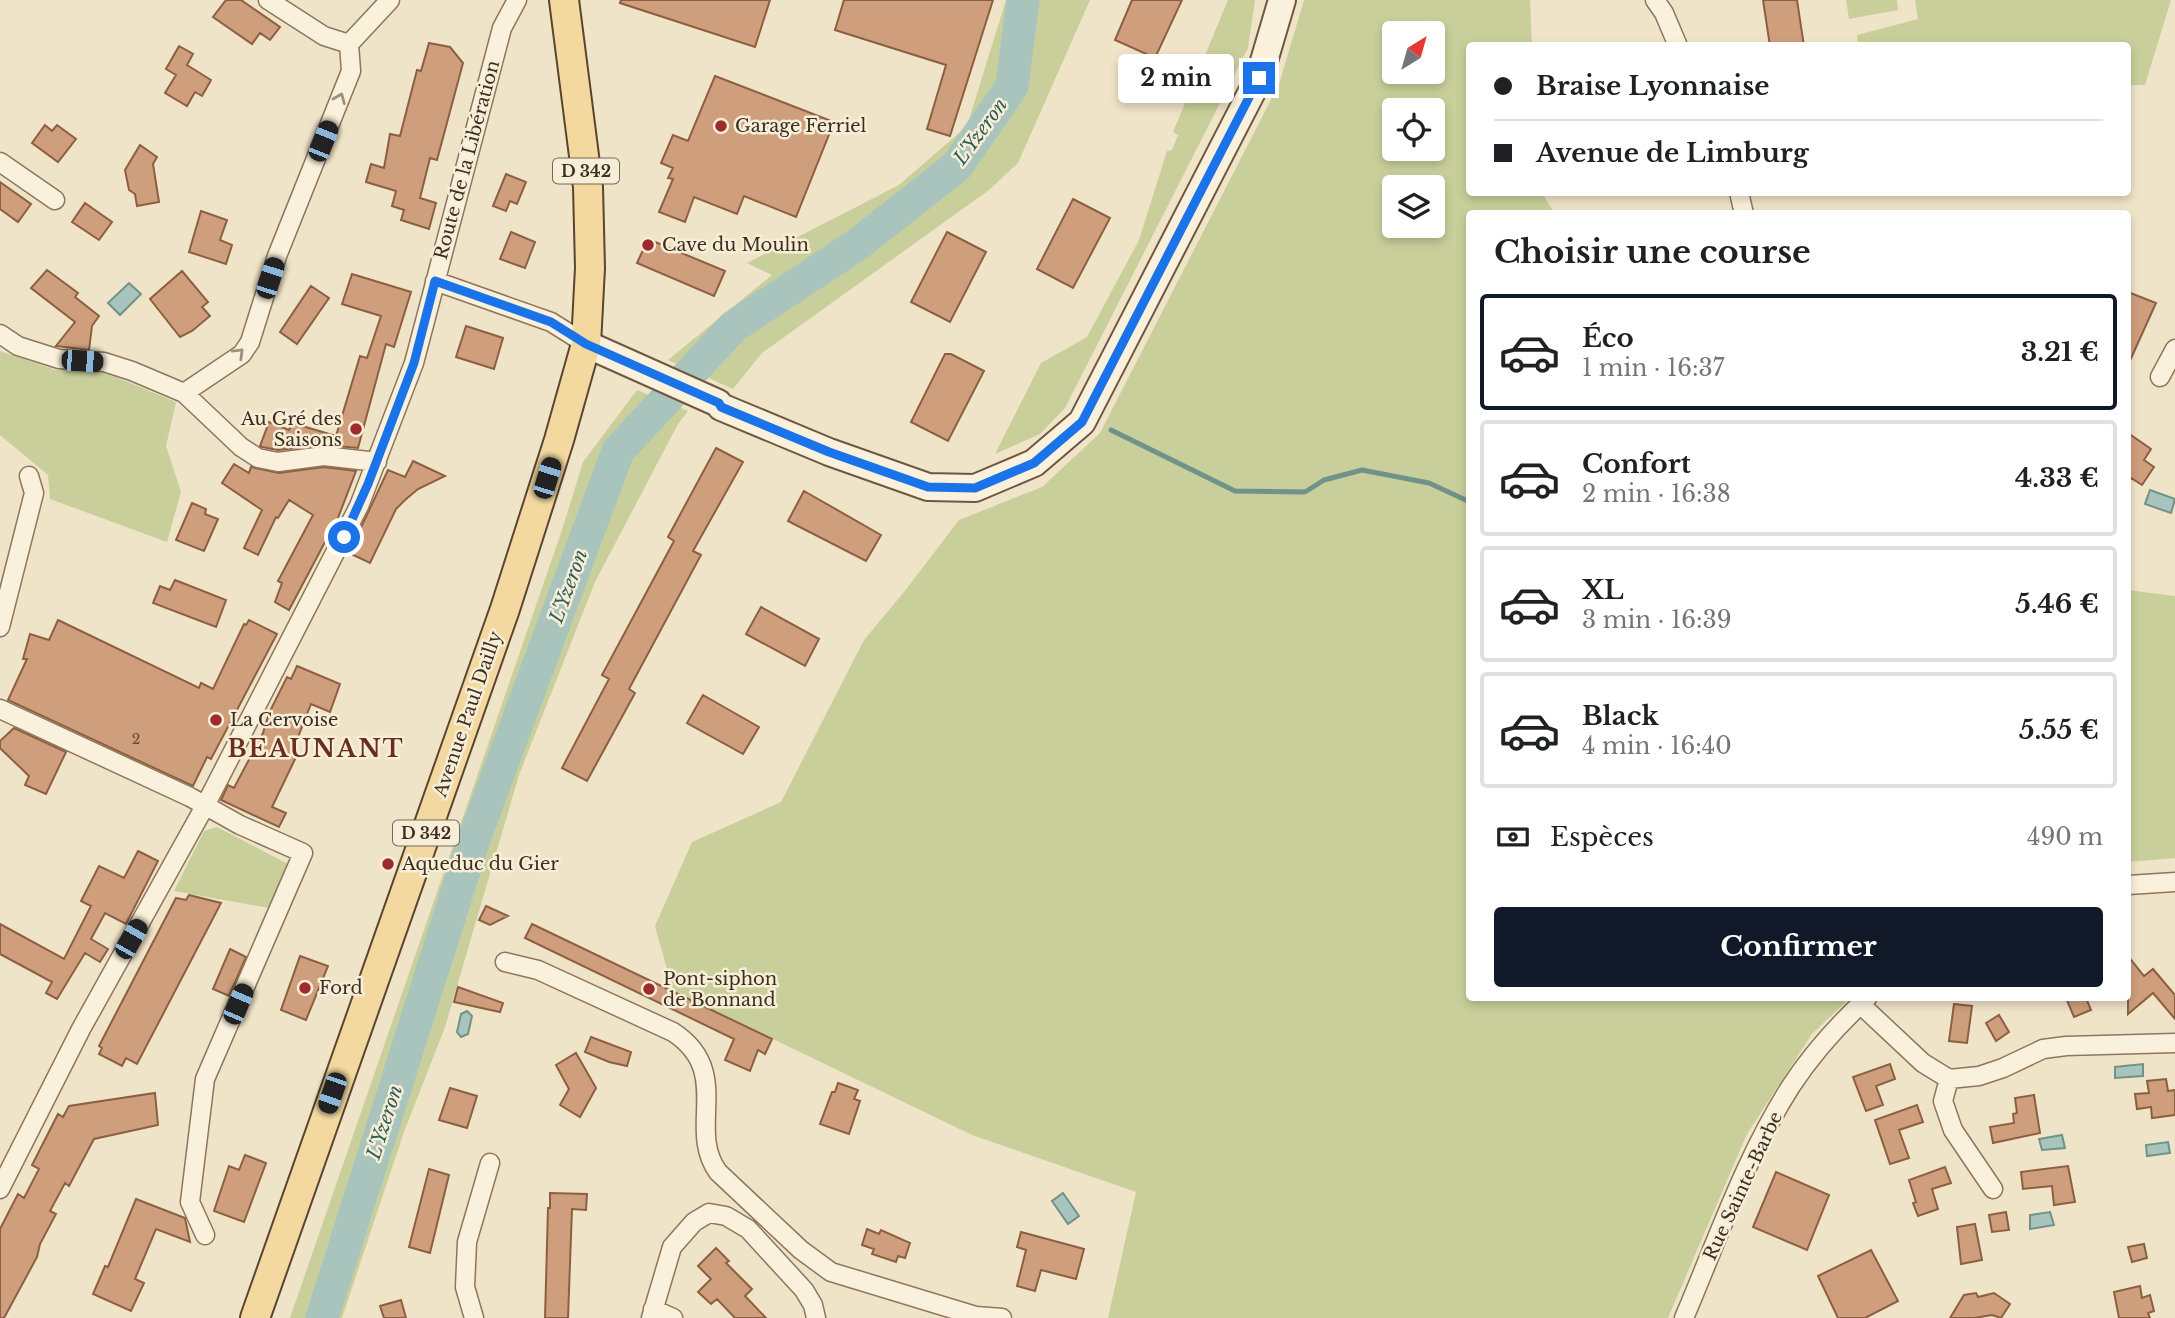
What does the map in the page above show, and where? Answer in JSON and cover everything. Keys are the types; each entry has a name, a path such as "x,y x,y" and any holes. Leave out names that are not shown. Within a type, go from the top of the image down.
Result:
{"main road":[{"name":"D 342","path":"564,0 588,187 590,268 586,344"},
{"name":"Avenue Paul Dailly","path":"255,1318 505,609 559,440 586,344"}],"street":[{"path":"268,0 324,36 349,44"},
{"path":"184,393 242,354 250,342 277,256 351,71 349,44 390,0"},
{"name":"Route de la Libération","path":"0,1189 81,1029 205,806 344,537 377,462 414,363 502,28 517,0"},
{"path":"435,281 551,322 586,344 643,371 820,448 928,487 975,488 1034,463 1082,422 1259,78 1282,0"},
{"path":"1655,0 1664,13 1676,42"},
{"path":"0,162 55,200"},
{"path":"0,334 18,346 59,359 104,362 184,393 241,447 258,458 278,462 324,456 377,462"},
{"path":"2160,377 2175,349"},
{"path":"0,626 34,493 29,476"},
{"path":"0,709 303,853 205,1079 190,1202 205,1235"},
{"path":"2131,885 2175,882"},
{"path":"505,962 538,970 685,1040 702,1063 707,1092 707,1146 710,1161 718,1172 801,1250 831,1272 976,1316 1002,1318"},
{"path":"1864,1001 1923,1063 1949,1079 1991,1072 2043,1049 2175,1043"},
{"name":"Rue Sainte-Barbe","path":"1684,1318 1760,1141 1791,1086 1821,1045 1864,1001"},
{"path":"1949,1079 1943,1101 1953,1130 1993,1189"},
{"path":"474,1318 465,1287 467,1242 490,1163"},
{"path":"673,1318 652,1313 672,1247 694,1222 709,1213 726,1216 748,1229 804,1290 813,1305 816,1318"}],"green space":[{"path":"1006,0 1090,0 1018,163 989,190 762,353 733,389 668,360 772,275 747,263 899,185 967,126"},
{"path":"1228,0 1255,0 1248,48 1065,408 1040,434 995,454 1041,363 1087,337 1139,240 1167,151 1172,150 1178,135 1173,132"},
{"path":"1304,0 1530,0 1532,42 1466,42 1466,196 1544,196 1552,210 1466,210 1466,1001 1847,1001 1812,1034 1747,1134 1668,1318 1108,1318 1136,1192 972,1135 673,991 655,926 692,842 781,802 864,640 959,520 1042,487 1100,433 1279,84"},
{"path":"1846,0 1897,0 1898,10 1849,19"},
{"path":"1915,0 2171,0 2145,85 2131,85 2131,42 1858,42 1857,35 1918,19"},
{"path":"0,351 56,370 104,372 176,402 166,446 181,492 167,542 50,499 48,475 0,435"},
{"path":"637,390 688,411 678,424 595,582 519,775 445,1027 404,1132 342,1318 290,1318 562,530 583,462"},
{"path":"2131,590 2175,596 2175,858 2131,862"},
{"path":"217,827 288,864 269,908 174,891 204,831"}],"water":[{"path":"129,283 141,294 120,315 108,303"},
{"path":"2150,490 2175,499 2171,513 2145,504"},
{"path":"467,1011 472,1016 468,1034 461,1037 457,1032 461,1014"},
{"path":"2143,1064 2143,1076 2115,1078 2115,1067"},
{"path":"2062,1135 2065,1148 2042,1150 2039,1139"},
{"path":"2168,1142 2170,1153 2147,1156 2146,1145"},
{"path":"1063,1193 1079,1216 1068,1224 1052,1201"},
{"path":"2050,1212 2054,1225 2030,1229 2030,1215"}],"building":[{"path":"226,0 241,0 280,27 270,40 260,33 252,44 213,17"},
{"path":"621,0 770,0 755,47 620,3"},
{"path":"844,0 993,0 950,136 927,129 946,65 835,30"},
{"path":"1132,0 1182,0 1155,58 1115,40"},
{"path":"1763,0 1797,0 1803,42 1769,42"},
{"path":"429,43 450,47 463,63 437,160 430,158 420,198 436,203 429,229 401,220 404,210 392,206 396,191 366,182 371,164 384,168 390,134 400,136 417,70 421,71"},
{"path":"179,46 193,54 187,65 211,80 202,96 195,92 187,106 165,93 176,75 166,69"},
{"path":"715,76 834,122 796,217 744,196 737,214 694,197 685,222 659,212 673,179 668,178 673,168 661,163 673,135 688,141"},
{"path":"45,125 52,131 57,125 76,139 58,162 32,143"},
{"path":"140,145 157,157 153,164 159,202 137,206 135,194 129,190 125,170"},
{"path":"506,174 526,182 517,204 510,201 506,211 493,206"},
{"path":"0,182 31,204 18,222 0,209"},
{"path":"1073,199 1110,218 1073,288 1037,269"},
{"path":"85,203 112,222 99,240 72,222"},
{"path":"201,211 227,220 220,240 232,245 226,264 189,252"},
{"path":"511,232 535,242 525,268 500,259"},
{"path":"947,232 986,252 950,322 911,302"},
{"path":"648,239 725,271 714,296 637,263"},
{"path":"47,270 78,293 75,297 99,316 92,326 89,350 56,346 75,322 31,288"},
{"path":"182,271 208,302 202,307 210,316 180,337 150,299"},
{"path":"352,274 411,292 394,347 386,344 358,448 325,445 278,450 260,446 269,422 289,430 292,423 336,436 360,356 367,358 381,316 342,304"},
{"path":"311,286 329,298 297,344 280,332"},
{"path":"2131,293 2156,303 2131,358"},
{"path":"466,326 503,338 494,369 456,357"},
{"path":"945,354 951,354 984,371 948,441 911,422"},
{"path":"2131,435 2151,449 2144,460 2154,467 2142,485 2131,478"},
{"path":"716,448 743,462 693,551 701,555 629,689 635,693 587,781 562,768 609,679 602,675 674,541 668,537"},
{"path":"413,461 445,476 418,489 396,509 370,563 349,553 388,470 405,477"},
{"path":"234,464 249,473 251,467 279,473 324,467 356,471 331,536 327,543 325,542 289,610 275,602 282,583 278,581 313,515 289,500 278,518 276,517 258,555 244,548 262,510 222,483"},
{"path":"804,491 881,535 866,561 788,521"},
{"path":"192,503 206,509 205,514 218,519 204,551 176,540"},
{"path":"175,580 226,600 216,627 153,603 160,586 170,590"},
{"path":"761,607 819,639 805,666 746,634"},
{"path":"58,620 199,688 201,683 213,689 244,624 249,620 277,634 211,759 207,757 193,786 8,700 27,659 23,659 30,634 49,640"},
{"path":"297,666 340,684 330,712 311,704 293,750 298,753 272,807 286,813 279,827 221,800 228,785 234,788 263,733 269,713 287,677 291,679"},
{"path":"703,695 759,727 743,754 687,723"},
{"path":"14,728 66,752 46,794 25,785 29,776 0,748 0,741"},
{"path":"138,851 158,861 126,924 105,913 91,939 108,949 100,962 85,953 57,999 46,993 52,982 0,954 0,924 64,959 91,906 81,901 99,866 124,878"},
{"path":"189,895 221,903 137,1064 126,1058 122,1066 99,1054 102,1048 99,1046 176,898 186,900"},
{"path":"486,906 508,916 490,925 479,920"},
{"name":"Pont-siphon de Bonnand","path":"532,924 772,1039 765,1054 758,1050 750,1071 725,1060 734,1039 525,938"},
{"path":"230,949 246,957 229,996 213,989"},
{"name":"Ford","path":"300,956 328,966 306,1020 281,1010"},
{"path":"2131,960 2144,976 2153,969 2175,995 2175,1019 2153,993 2128,1014 2128,1001 2131,1001"},
{"path":"458,987 503,1003 500,1012 454,1002"},
{"path":"2067,1001 2087,1001 2091,1010 2074,1017"},
{"path":"1954,1004 1972,1006 1967,1043 1949,1041"},
{"path":"1999,1015 2009,1032 1996,1041 1986,1023"},
{"path":"591,1037 631,1052 627,1066 585,1052"},
{"path":"576,1053 596,1088 580,1117 560,1105 569,1089 556,1065"},
{"path":"1890,1064 1895,1079 1876,1086 1883,1105 1866,1111 1853,1077"},
{"path":"2166,1079 2168,1091 2175,1090 2175,1115 2152,1118 2151,1107 2137,1109 2135,1094 2149,1093 2147,1081"},
{"path":"838,1083 858,1090 854,1099 860,1101 849,1134 820,1124"},
{"path":"450,1088 477,1096 467,1128 439,1120"},
{"path":"155,1093 158,1125 94,1139 69,1186 65,1183 50,1211 56,1214 40,1244 37,1257 4,1318 0,1318 0,1229 18,1194 24,1198 39,1169 32,1165 58,1114 63,1117 69,1106"},
{"path":"2034,1095 2040,1133 1993,1143 1990,1127 2014,1123 2013,1114 2017,1113 2015,1098"},
{"path":"1917,1105 1923,1122 1899,1130 1909,1158 1890,1164 1875,1120"},
{"path":"245,1155 266,1163 244,1222 214,1211 229,1166 239,1170"},
{"path":"2068,1166 2075,1202 2054,1205 2052,1186 2023,1189 2021,1172"},
{"path":"1945,1167 1951,1183 1932,1189 1938,1209 1918,1216 1909,1180"},
{"path":"429,1169 449,1175 430,1253 409,1247"},
{"path":"1776,1172 1829,1195 1807,1250 1753,1227"},
{"path":"550,1193 587,1194 586,1210 572,1209 568,1318 545,1318"},
{"path":"136,1199 185,1218 190,1242 156,1229 135,1279 144,1283 131,1311 93,1294 105,1266 108,1267"},
{"path":"2006,1212 2009,1230 1992,1232 1989,1215"},
{"path":"1975,1224 1982,1260 1961,1264 1957,1227"},
{"path":"867,1229 879,1234 881,1230 910,1243 905,1258 898,1256 896,1262 872,1254 874,1249 862,1245"},
{"path":"1021,1232 1084,1249 1076,1279 1041,1270 1035,1291 1017,1286 1026,1250 1017,1247"},
{"path":"2144,1244 2147,1258 2132,1262 2128,1247"},
{"path":"716,1248 729,1261 726,1263 752,1289 745,1296 766,1318 735,1318 717,1299 711,1304 698,1292 711,1279 698,1266"},
{"path":"1871,1250 1898,1301 1865,1318 1838,1318 1818,1276"},
{"path":"2140,1286 2142,1298 2150,1295 2154,1311 2148,1313 2150,1318 2119,1318 2114,1292"},
{"path":"1976,1293 1978,1297 1994,1293 2010,1304 2001,1318 1992,1315 1950,1318 1964,1295"},
{"path":"401,1300 406,1318 384,1318 380,1306"}],"waterway":[{"name":"L'Yzeron","path":"322,1318 474,839 618,451 733,327 858,244 957,166 1012,86 1023,0"},
{"path":"1111,430 1235,491 1305,492 1324,480 1362,470 1429,483 1466,500"}],"place":[{"name":"Garage Ferriel","path":"721,126"},
{"name":"Cave du Moulin","path":"648,245"},
{"name":"Au Gré des Saisons","path":"356,429"},
{"name":"La Cervoise","path":"216,720"},
{"name":"Aqueduc du Gier","path":"388,864"},
{"name":"Ford","path":"305,988"},
{"name":"Pont-siphon de Bonnand","path":"649,989"}],"district":[{"name":"BEAUNANT","path":"316,749"}],"route":[{"path":"344,537 368,484 414,363 435,281 551,322 586,344 719,403 721,407 829,452 928,487 975,488 1034,463 1082,422 1259,78"}]}
